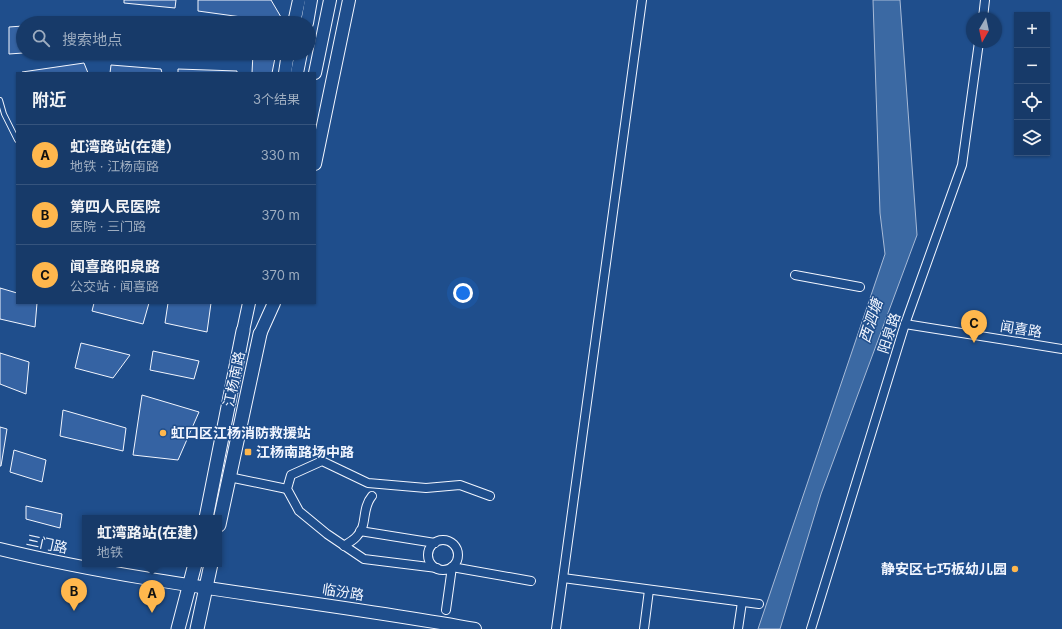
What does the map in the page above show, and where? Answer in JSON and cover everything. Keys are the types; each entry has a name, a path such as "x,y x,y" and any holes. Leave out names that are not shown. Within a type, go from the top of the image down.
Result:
{"main road":[{"name":"江杨南路","path":"207,515 243,331"},
{"name":"江杨南路","path":"221,515 260,334"},
{"path":"178,629 194,567"},
{"path":"197,629 210,567"}],"street":[{"path":"296,16 299,0"},
{"path":"308,16 311,0"},
{"path":"315,72 330,0"},
{"path":"316,159 349,0"},
{"path":"556,629 642,0"},
{"path":"984,12 985,0"},
{"name":"阳泉路","path":"811,629 905,324 962,166 978,48"},
{"path":"285,72 287,60"},
{"path":"297,72 300,60"},
{"path":"795,275 860,287"},
{"path":"243,331 245,304"},
{"path":"243,331 249,304"},
{"path":"260,334 266,304"},
{"path":"260,334 274,304"},
{"name":"闻喜路","path":"905,324 1062,349"},
{"path":"286,489 291,475 322,461 368,483 426,488 460,485 490,496"},
{"path":"230,477 286,489 299,511 344,546 364,559 447,569 452,567 531,581"},
{"path":"344,546 357,536 363,526 366,503 372,496"},
{"path":"360,531 435,543"},
{"path":"437,568 433,566 428,557 430,547 443,540 455,546 457,559 452,567 446,610"},
{"name":"三门路","path":"0,549 47,561 82,567"},
{"name":"三门路","path":"84,567 206,586"},
{"path":"563,578 759,604"},
{"name":"临汾路","path":"206,586 474,629"},
{"path":"644,629 649,590"},
{"path":"738,629 742,602"}],"lane":[{"path":"0,100 4,114 16,138"}],"water":[{"name":"西泗塘","path":"873,0 900,0 917,235 821,494 780,629 758,629 885,254 880,213"}],"building":[{"path":"124,0 176,0 175,8 124,3"},
{"path":"198,0 271,0 280,16 234,16 198,11"},
{"path":"16,26 16,54 9,54 9,27"},
{"path":"253,60 275,60 272,72 252,72"},
{"path":"84,63 88,72 22,72"},
{"path":"111,65 161,69 162,72 110,72"},
{"path":"178,69 237,71 237,72 178,72"},
{"path":"0,288 16,293 16,304 37,304 35,327 0,319"},
{"path":"94,304 149,304 143,324 92,311"},
{"path":"168,304 211,304 207,332 165,323"},
{"path":"81,343 130,355 113,378 75,368"},
{"path":"153,351 199,361 194,379 150,370"},
{"path":"0,353 29,362 26,394 0,384"},
{"name":"虹口区江杨消防救援站","path":"142,395 199,412 178,460 133,455"},
{"path":"63,410 126,428 123,451 60,436"},
{"path":"0,427 7,429 1,466 0,466"},
{"path":"14,450 46,460 42,482 10,472"},
{"path":"26,506 62,514 60,528 26,519"}],"place":[{"name":"闻喜路阳泉路","path":"974,343"},
{"name":"虹口区江杨消防救援站","path":"163,433"},
{"name":"江杨南路场中路","path":"248,452"},
{"name":"静安区七巧板幼儿园","path":"1015,569"},
{"name":"第四人民医院","path":"74,611"},
{"name":"虹湾路站(在建）","path":"152,613"}]}
